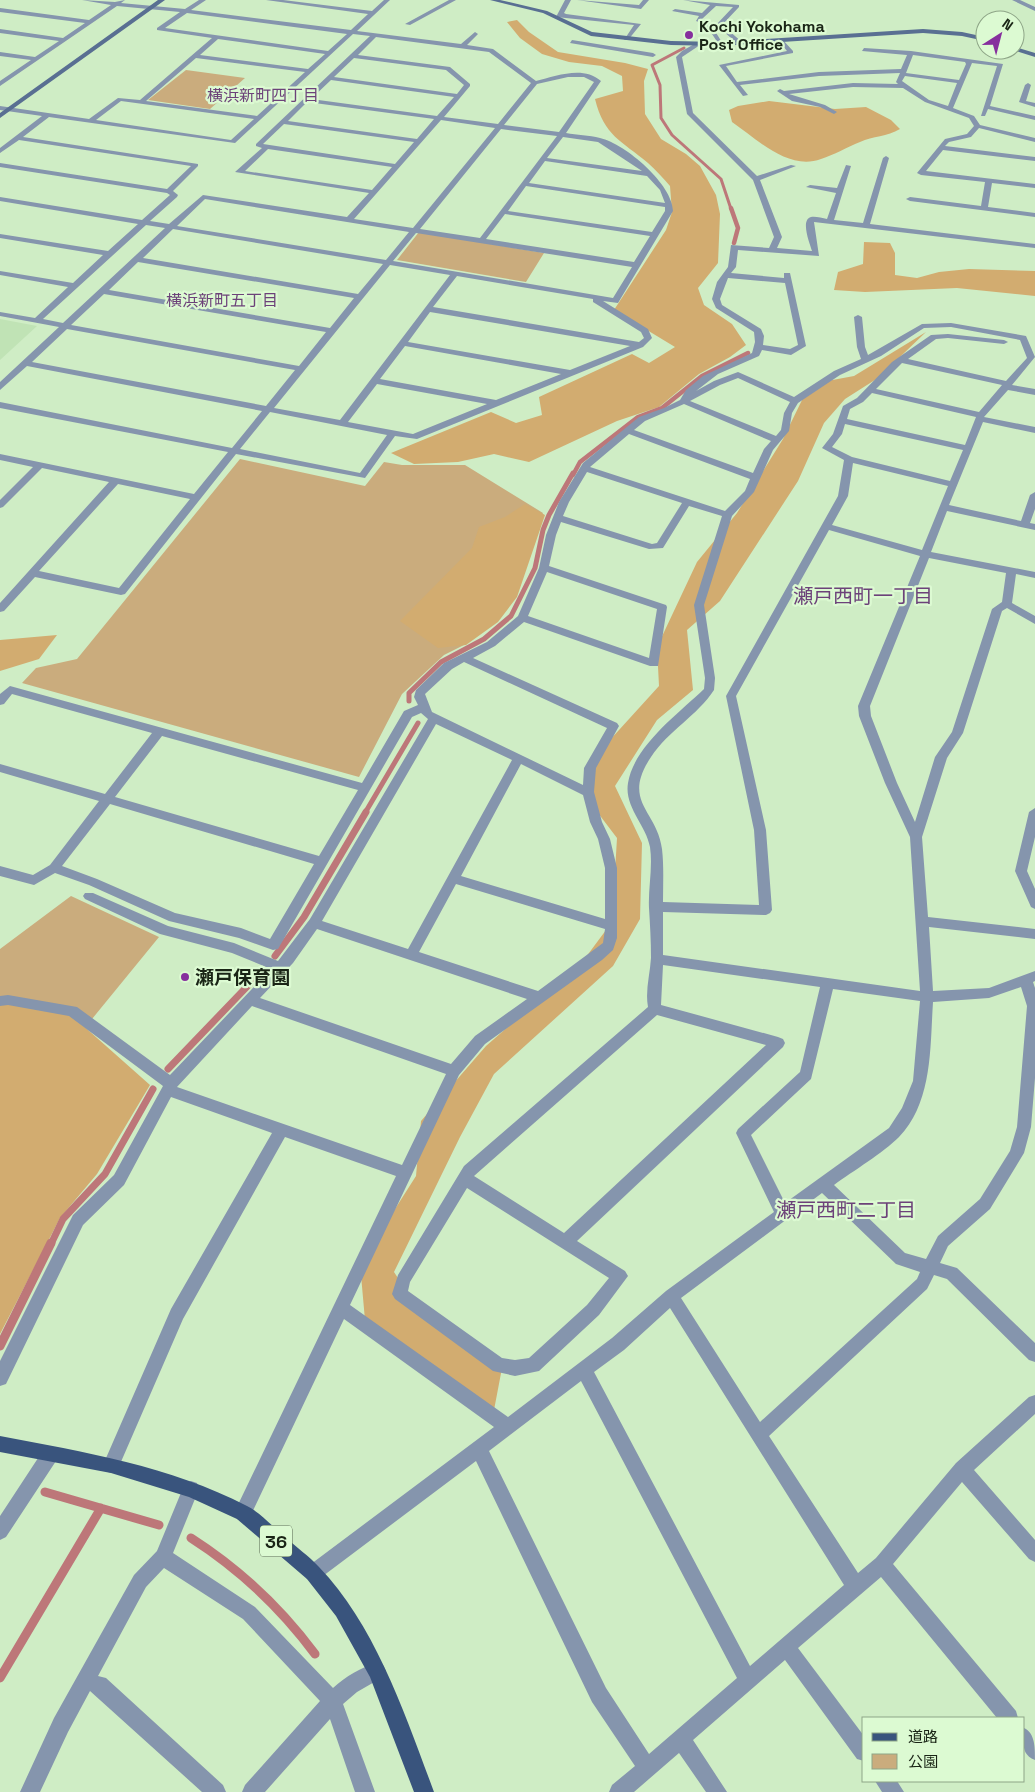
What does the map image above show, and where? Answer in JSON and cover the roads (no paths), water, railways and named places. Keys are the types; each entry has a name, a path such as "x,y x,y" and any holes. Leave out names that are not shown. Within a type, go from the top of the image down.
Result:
{"main road":[{"name":"36","path":"0,1444 111,1465 191,1489 243,1513 313,1573 342,1610 377,1671 402,1731 424,1792"}],"street":[{"path":"85,0 119,2 151,8 490,50 535,83"},
{"path":"0,116 162,0"},
{"path":"203,0 160,29 329,53"},
{"path":"269,0 373,13"},
{"path":"0,108 233,142 387,0"},
{"path":"408,24 453,0"},
{"path":"493,0 555,16 591,34 626,39 720,44 923,31 975,37"},
{"path":"564,16 562,13 568,0"},
{"path":"580,0 641,7 646,0"},
{"path":"686,0 737,6"},
{"path":"740,43 719,25 743,0"},
{"path":"1015,0 1035,9"},
{"path":"0,84 3,79 36,60 119,2"},
{"path":"715,4 698,20 708,24 720,44"},
{"path":"0,10 91,22"},
{"path":"675,11 704,14"},
{"path":"555,16 638,24 626,39"},
{"path":"0,32 65,40"},
{"path":"463,46 475,34"},
{"path":"375,35 258,145 396,166"},
{"path":"141,102 217,37"},
{"path":"634,52 645,40"},
{"path":"745,95 722,65 792,52 782,41"},
{"path":"572,42 653,55"},
{"path":"698,44 684,52 680,57 690,114 756,179 778,237 772,250"},
{"path":"864,50 911,53 1001,65 983,115"},
{"path":"911,53 899,82 903,86 927,101 972,117 977,126 1035,140"},
{"path":"0,54 36,60"},
{"path":"195,56 309,71"},
{"path":"350,219 468,85 448,68 353,56"},
{"path":"950,108 969,64 968,61"},
{"path":"735,84 855,70 903,73 961,82"},
{"path":"32,573 121,592 535,83 579,75 598,81 561,135 482,240"},
{"path":"330,78 459,96"},
{"path":"766,80 789,99 829,108 834,112"},
{"path":"1028,85 1022,102 1035,105"},
{"path":"782,93 854,86 903,86"},
{"path":"90,121 120,99 258,118"},
{"path":"307,100 600,140 624,153 650,174 670,206"},
{"path":"986,107 1035,118"},
{"path":"0,151 48,115"},
{"path":"283,122 418,141"},
{"path":"977,126 969,136 947,140 920,172 1035,186"},
{"path":"17,138 196,165 169,191"},
{"path":"267,147 239,172 373,192"},
{"path":"941,148 1031,159 1035,149"},
{"path":"866,226 886,158"},
{"path":"542,159 650,174"},
{"path":"0,165 169,191 174,195 36,320"},
{"path":"756,179 793,166"},
{"path":"830,222 848,166"},
{"path":"984,208 989,180"},
{"path":"524,184 670,206"},
{"path":"810,187 840,191"},
{"path":"0,386 203,197 636,265"},
{"path":"0,199 588,295 615,301 655,235 670,206"},
{"path":"910,200 1035,215"},
{"path":"503,212 655,235"},
{"path":"683,401 689,392 707,378 756,354 759,347 760,337 758,331 719,306 716,299 721,282 732,267 734,247 816,254 809,224 811,219 1034,244"},
{"path":"0,236 110,254"},
{"path":"136,259 360,297"},
{"path":"0,273 74,286"},
{"path":"343,423 455,273"},
{"path":"726,275 788,278 802,346 791,352 759,347"},
{"path":"102,291 332,331"},
{"path":"25,363 414,437 640,345 648,338 645,331 588,295"},
{"path":"428,309 640,345"},
{"path":"0,314 301,370"},
{"path":"858,317 861,347 866,360"},
{"path":"313,1573 618,1344 670,1296 894,1132 908,1111 920,1081 927,997 916,837 891,783 865,716 864,706 980,417 1033,358 1024,338 936,324 915,328 878,354 837,373 795,401 788,413 785,431 769,449 750,492 727,515 699,605 710,678 709,690 664,732 646,756 637,775 634,799 652,832 656,848 656,958 653,999 655,1009"},
{"path":"953,485 849,459 827,448 838,434 846,408 860,400 901,360 931,339 940,335 1026,345"},
{"path":"402,343 571,373"},
{"path":"901,360 1035,392"},
{"path":"588,792 428,715 419,696 420,693 448,666 491,644 522,618 544,568 551,535 558,518 584,468 642,419 650,418 738,375 795,401"},
{"path":"374,381 496,403"},
{"path":"870,390 1035,430"},
{"path":"683,401 777,440"},
{"path":"0,405 362,476 394,433"},
{"path":"841,420 968,448"},
{"path":"628,431 757,478"},
{"path":"0,457 196,498"},
{"path":"655,907 766,910 760,830 731,696 843,496 849,459"},
{"path":"0,505 39,466"},
{"path":"584,468 727,515"},
{"path":"0,609 115,481"},
{"path":"1024,524 1035,495"},
{"path":"558,518 652,546 660,546 687,502"},
{"path":"944,507 1035,527"},
{"path":"826,526 925,554 1035,575"},
{"path":"522,618 654,663 662,607 544,568"},
{"path":"1007,604 1011,571"},
{"path":"916,837 941,757 957,733 997,609 1007,604"},
{"path":"1007,604 1035,621"},
{"path":"243,1513 454,1071 480,1040 608,946 611,938 611,868 604,839 596,822 588,792 590,768 613,726 464,658"},
{"path":"0,701 10,690 365,788"},
{"path":"709,690 731,696"},
{"path":"54,868 92,882 173,917 241,933 273,945 408,714 424,707"},
{"path":"0,1378 78,1220 119,1180 169,1087 280,967 314,923 434,718"},
{"path":"0,871 34,880 54,868 160,731"},
{"path":"411,955 518,758"},
{"path":"0,768 322,862"},
{"path":"1035,812 1031,846 1020,870 1035,904"},
{"path":"453,878 612,926"},
{"path":"89,896 165,930 234,948 280,967"},
{"path":"922,921 1035,934"},
{"path":"314,923 539,997"},
{"path":"656,958 927,997 989,993 1031,978 1034,1006 1024,1127 1017,1153 999,1184 985,1204 943,1241 922,1284 759,1434"},
{"path":"783,1215 743,1133 806,1075 828,983"},
{"path":"0,1001 8,1000 72,1011 169,1087 282,1130 406,1173"},
{"path":"250,1000 454,1071"},
{"path":"464,1179 620,1276 593,1310 533,1365 515,1368 499,1365 400,1294 403,1280 469,1170 655,1009"},
{"path":"565,1242 778,1043 655,1009"},
{"path":"111,1465 177,1314 282,1130"},
{"path":"824,1185 901,1259 952,1273 1035,1354"},
{"path":"670,1296 856,1587"},
{"path":"341,1308 508,1427"},
{"path":"584,1370 748,1680"},
{"path":"619,1792 882,1564 962,1469 1035,1403"},
{"path":"479,1448 599,1695 647,1768"},
{"path":"0,1531 50,1454"},
{"path":"962,1469 1035,1553"},
{"path":"30,1792 61,1725 87,1681 140,1581 162,1557 191,1489"},
{"path":"162,1557 249,1614 332,1701 365,1792"},
{"path":"882,1564 1007,1717"},
{"path":"786,1647 862,1749"},
{"path":"252,1792 332,1701 350,1685 377,1671"},
{"path":"87,1681 99,1685 216,1792"},
{"path":"1025,1738 1035,1750"},
{"path":"681,1739 717,1792"},
{"path":"886,1782 894,1792"}],"waterway":[{"path":"684,48 652,65 660,85 661,118 672,135 721,179 731,209"},
{"path":"731,208 738,228 734,243"},
{"path":"573,475 580,462 638,417 662,408 702,376 748,353"},
{"path":"409,701 409,693 441,662 484,639 511,616 535,568 543,530 549,515 573,473"},
{"path":"365,813 418,723"},
{"path":"275,956 304,917 366,812"},
{"path":"168,1069 261,972"},
{"path":"51,1244 63,1219 105,1174 153,1089"},
{"path":"0,1346 51,1243"},
{"path":"45,1492 101,1508"},
{"path":"0,1678 101,1508"},
{"path":"101,1508 159,1525"},
{"path":"191,1538 227,1563 259,1590 315,1654"}],"place":[{"name":"Kochi Yokohama Post Office","path":"689,35"},
{"name":"瀬戸保育園","path":"185,977"}],"district":[{"name":"横浜新町四丁目","path":"263,95"},
{"name":"横浜新町五丁目","path":"222,300"},
{"name":"瀬戸西町一丁目","path":"863,596"},
{"name":"瀬戸西町二丁目","path":"846,1210"}]}
